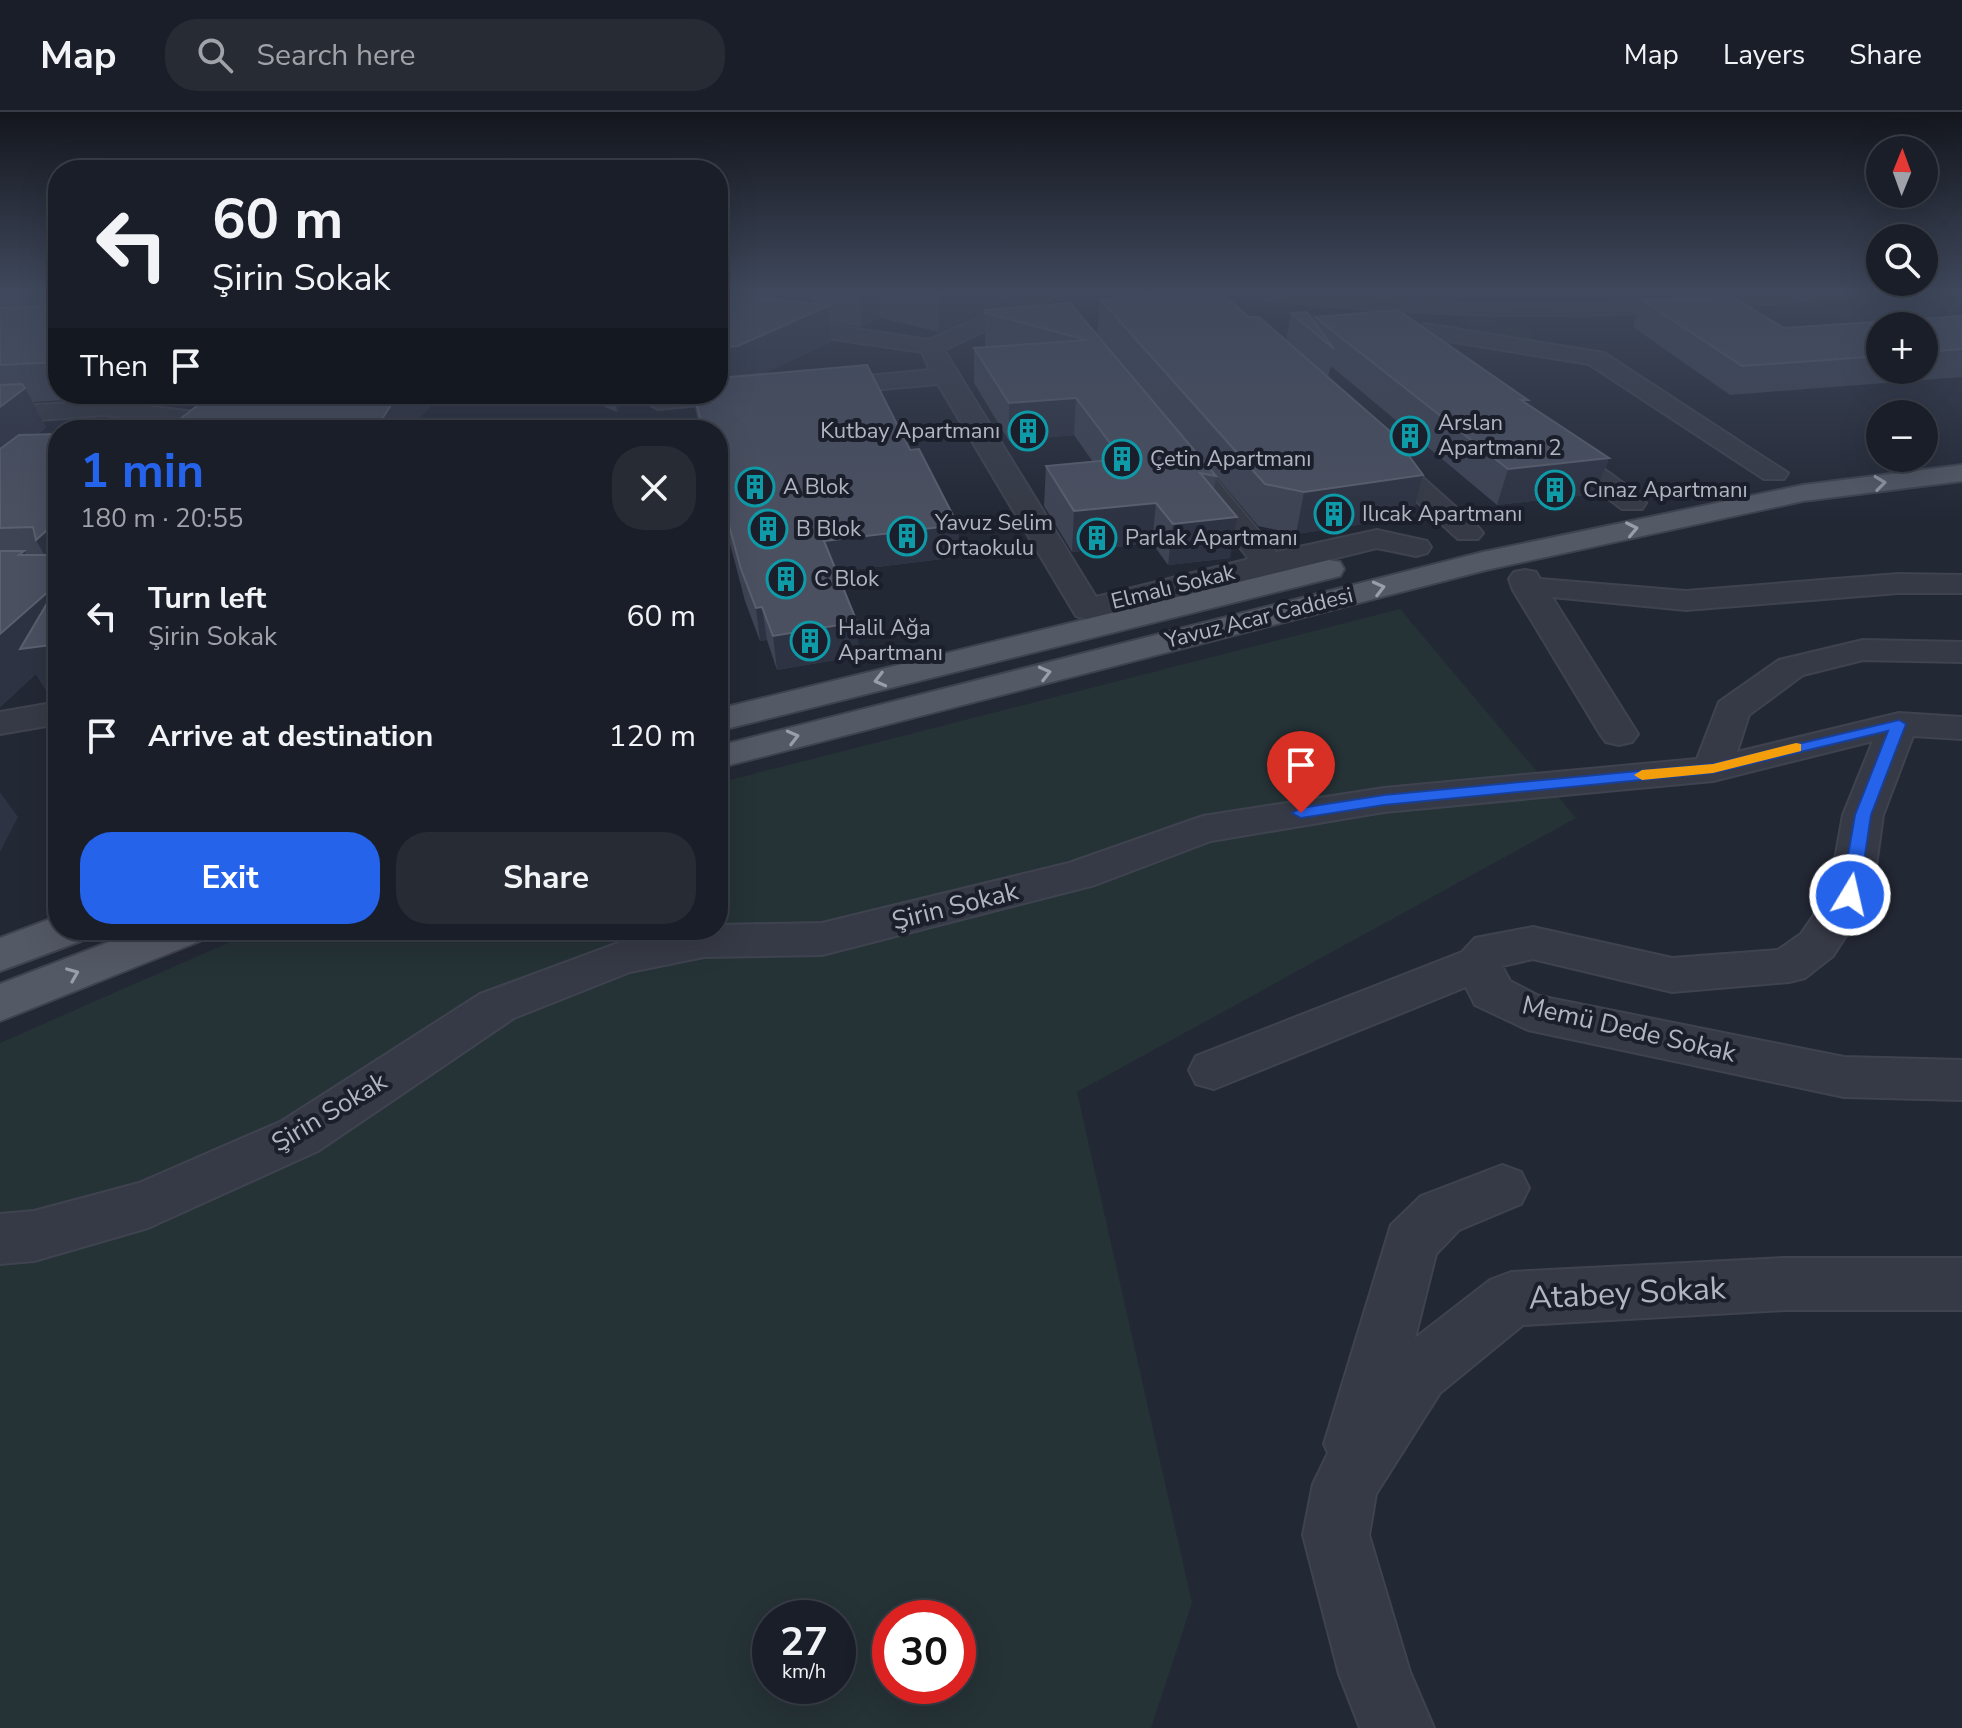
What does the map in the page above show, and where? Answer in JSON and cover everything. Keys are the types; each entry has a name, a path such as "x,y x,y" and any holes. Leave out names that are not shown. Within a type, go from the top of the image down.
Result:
{"main road":[{"path":"1938,454 1962,451"},
{"name":"Yavuz Acar Caddesi","path":"728,718 1468,533 1774,473 1866,462"},
{"name":"Yavuz Acar Caddesi","path":"728,754 1483,561 1803,493 1962,473"},
{"path":"0,955 48,937"},
{"path":"0,1003 159,940"}],"street":[{"name":"Elmalı Sokak","path":"940,366 1087,609 1269,563"},
{"path":"1609,366 1774,473"},
{"path":"728,394 945,376"},
{"path":"0,415 88,404"},
{"path":"89,420 108,404"},
{"path":"129,404 221,420"},
{"path":"1533,430 1632,503"},
{"path":"1357,433 1468,533"},
{"path":"1179,454 1269,563 1377,539 1416,547"},
{"path":"1619,734 1527,585 1667,600 1704,600 1846,587 1927,582 1962,584"},
{"path":"1713,769 1732,710 1791,667 1863,650 1962,652"},
{"path":"0,723 48,715"},
{"path":"1214,1070 1478,964 1491,949 1533,943 1672,975 1789,966 1817,945 1850,895 1863,815 1899,724"},
{"name":"Şirin Sokak","path":"0,1239 34,1236 148,1204 300,1136 497,1006 621,958 704,941 822,939 1080,875 1203,829 1384,800 1713,769 1899,724 1962,728"},
{"name":"Memü Dede Sokak","path":"1478,964 1492,993 1528,1012 1844,1077 1962,1080"},
{"path":"1345,1484 1411,1242 1440,1213 1502,1188"},
{"name":"Atabey Sokak","path":"1397,1728 1375,1674 1336,1535 1345,1484 1418,1372 1511,1299 1785,1284 1962,1284"}],"shaded area":[{"path":"1400,609 1576,818 1077,1092 1192,1603 1151,1728 0,1728 0,1043 234,940 728,940 728,780"}],"building":[{"path":"868,366 910,450 919,449 958,525 824,541 857,622 773,636 762,607 756,608 728,522 728,420 700,420 696,404 728,404 728,377"},
{"path":"986,366 1124,366 1216,476 1200,473 1237,517 1173,524 1156,503 1074,511 1046,466 1122,459 1076,398 1009,403"},
{"path":"1160,366 1316,366 1393,434 1423,475 1304,492 1265,484"},
{"path":"1378,366 1479,366 1528,400 1521,400 1609,458 1508,469"},
{"path":"22,384 25,388 0,407 0,385"},
{"path":"199,404 392,404 381,420 179,420"},
{"path":"48,434 48,529 36,540 33,527 0,528 0,449 19,435"},
{"path":"0,551 24,551 19,555 48,555 48,592 0,634"},
{"path":"48,602 48,645 20,649"}],"slow traffic":[{"path":"1642,775 1713,769 1796,748"}],"place":[{"name":"Kutbay Apartmanı","path":"1028,431"},
{"name":"Arslan Apartmanı 2","path":"1410,436"},
{"name":"Çetin Apartmanı","path":"1122,459"},
{"name":"A Blok","path":"755,487"},
{"name":"Cınaz Apartmanı","path":"1555,490"},
{"name":"Ilıcak Apartmanı","path":"1334,514"},
{"name":"B Blok","path":"768,529"},
{"name":"Yavuz Selim Ortaokulu","path":"907,536"},
{"name":"Parlak Apartmanı","path":"1097,538"},
{"name":"C Blok","path":"786,579"},
{"name":"Halil Ağa Apartmanı","path":"810,641"}],"route":[{"path":"1301,813 1384,800 1713,769 1899,724 1863,815 1850,895"}]}
